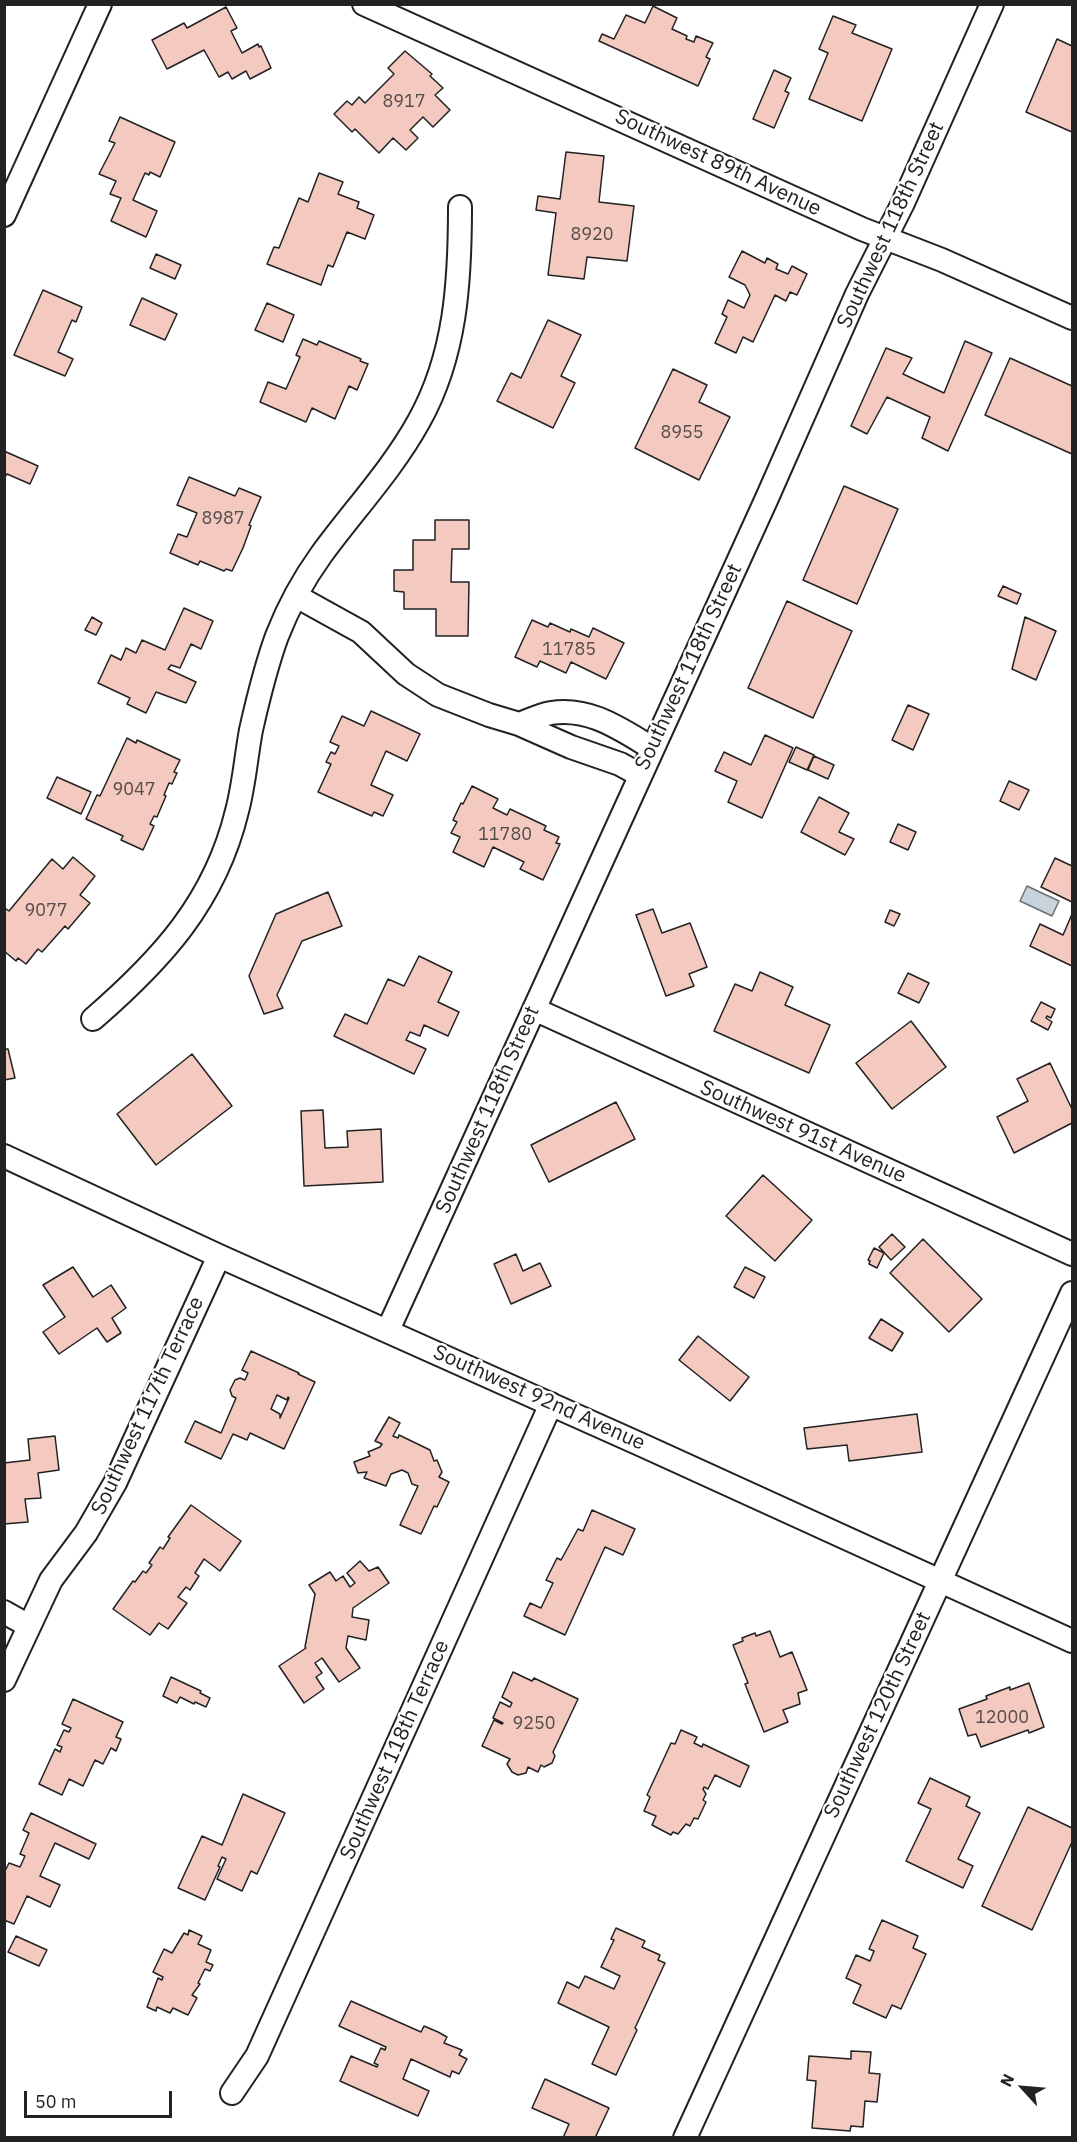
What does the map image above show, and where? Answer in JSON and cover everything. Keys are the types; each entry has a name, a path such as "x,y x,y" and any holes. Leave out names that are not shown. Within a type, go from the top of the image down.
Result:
{"street":[{"path":"4,215 100,4"},
{"name":"Southwest 89th Avenue","path":"364,4 862,229 951,264 1072,318"},
{"name":"Southwest 118th Street","path":"388,1330 767,498 857,294 992,4"},
{"path":"93,1019 171,945 208,888 224,854 235,820 251,729 277,637 296,596 320,557 408,439 428,404 445,357 457,298 460,207"},
{"path":"296,596 361,632 406,674 438,695 489,716 519,723 571,747 620,764 640,775"},
{"path":"519,723 550,714 584,714 600,718 652,748"},
{"name":"Southwest 91st Avenue","path":"534,1009 1072,1254"},
{"name":"Southwest 92nd Avenue","path":"4,1156 219,1256 388,1330 1072,1641"},
{"name":"Southwest 117th Terrace","path":"4,1680 51,1580 87,1533 115,1483 219,1256"},
{"name":"Southwest 120th Street","path":"688,2136 1072,1293"},
{"name":"Southwest 118th Terrace","path":"232,2093 257,2056 551,1404"},
{"path":"4,1612 29,1626"}],"shaded area":[{"path":"1027,886 1059,901 1052,916 1020,901"}],"building":[{"path":"653,6 677,18 672,29 687,36 686,39 694,42 696,36 713,43 706,57 710,59 698,86 599,41 602,34 614,39 626,15 645,23"},
{"path":"226,7 237,28 231,31 242,53 258,44 271,68 250,79 246,71 232,79 228,72 219,77 204,50 167,69 152,40 184,23 187,28"},
{"path":"833,16 856,25 852,33 892,49 862,121 809,99 828,53 819,49"},
{"path":"1057,39 1072,46 1072,132 1026,112"},
{"path":"405,51 432,74 430,76 443,88 435,95 450,110 433,127 423,117 410,130 418,138 406,150 393,138 379,153 355,129 352,132 334,114 347,101 352,105 359,97 365,103 394,74 388,68"},
{"path":"774,70 791,78 785,91 789,93 774,128 753,119"},
{"path":"120,117 175,142 160,177 150,172 149,175 145,173 133,200 157,211 146,237 111,221 121,198 110,194 116,181 99,174 115,143 109,141"},
{"path":"566,152 604,156 599,202 634,206 627,261 587,257 584,279 548,275 556,213 536,210 538,196 560,199"},
{"path":"319,173 343,182 338,194 359,202 357,208 374,215 365,239 347,232 333,267 328,265 321,285 267,264 274,247 279,248 299,198 308,202"},
{"path":"742,251 765,263 767,258 778,264 776,269 788,274 792,266 807,274 797,295 790,292 786,301 775,295 753,342 743,337 736,353 715,343 727,317 722,314 728,300 744,308 750,295 745,285 729,277"},
{"path":"156,254 181,265 175,279 150,268"},
{"path":"43,290 82,307 76,322 72,320 58,352 73,359 65,376 14,355"},
{"path":"142,298 177,314 165,340 130,325"},
{"path":"267,303 294,315 283,342 255,330"},
{"path":"548,320 581,335 561,376 575,383 553,428 497,401 511,373 521,378"},
{"path":"303,339 317,345 319,341 368,364 357,390 349,386 335,419 312,408 306,422 260,402 268,382 286,389 300,357 296,355"},
{"path":"965,341 992,353 948,451 922,438 930,417 887,397 867,434 851,426 886,348 912,358 903,374 944,393"},
{"path":"1010,358 1072,386 1072,454 985,415"},
{"path":"673,369 707,385 699,402 730,417 699,480 635,448"},
{"path":"4,451 38,466 30,484 7,474 4,478"},
{"path":"189,477 235,496 239,488 261,497 249,525 251,526 243,548 232,571 226,569 224,571 200,561 198,565 170,553 178,534 187,537 197,513 177,505"},
{"path":"844,486 898,509 857,604 803,580"},
{"path":"435,520 469,520 469,549 452,549 451,582 469,582 468,636 436,636 436,609 404,609 404,592 394,591 394,570 413,570 413,540 435,540"},
{"path":"1003,586 1021,594 1017,604 998,596"},
{"path":"787,601 852,631 813,718 748,688"},
{"path":"184,608 213,621 201,649 191,644 180,668 171,665 168,669 196,682 186,703 156,692 146,713 127,704 130,698 98,683 111,655 121,660 126,648 136,653 142,640 165,650"},
{"path":"92,617 102,623 96,635 85,630"},
{"path":"1025,617 1056,631 1036,680 1012,669"},
{"path":"532,620 548,627 550,623 570,632 571,629 589,637 593,628 624,643 606,679 571,662 566,673 540,661 537,667 515,657"},
{"path":"908,705 929,714 913,750 892,740"},
{"path":"371,711 420,734 407,761 386,751 371,785 393,795 383,816 374,812 372,816 318,792 331,764 326,762 331,752 335,754 339,746 330,742 342,716 364,726"},
{"path":"765,735 793,748 762,818 728,802 737,781 715,771 724,752 751,765"},
{"path":"127,738 136,743 137,740 180,760 174,772 177,773 172,784 169,783 157,817 154,816 150,824 154,826 143,850 121,840 123,836 86,819 97,795 100,796"},
{"path":"796,747 814,755 807,770 789,762"},
{"path":"814,756 834,765 828,779 808,770"},
{"path":"57,777 91,792 81,814 47,798"},
{"path":"1009,781 1029,790 1019,810 1000,801"},
{"path":"472,786 498,799 493,808 507,815 510,809 546,826 544,830 559,837 556,843 560,844 543,880 520,869 524,862 493,847 484,867 453,852 460,837 451,833 457,822 453,820"},
{"path":"819,797 849,813 839,832 854,839 845,855 801,832"},
{"path":"898,824 916,832 908,850 890,842"},
{"path":"73,857 95,876 80,895 90,903 68,929 65,926 42,952 38,949 26,964 18,958 16,961 4,951 4,911 6,909 9,911 52,859 63,869"},
{"path":"1055,858 1072,866 1072,902 1041,887"},
{"path":"328,892 342,926 302,941 277,995 283,1008 264,1014 249,976 276,914"},
{"path":"653,909 662,933 690,923 707,967 689,974 694,986 666,996 636,915"},
{"path":"890,910 900,914 894,926 885,922"},
{"path":"1072,914 1072,966 1030,946 1040,924 1063,935"},
{"path":"419,956 452,972 438,1002 459,1012 448,1036 424,1025 420,1036 410,1032 406,1040 426,1049 414,1074 334,1036 345,1014 367,1024 388,979 404,986"},
{"path":"760,972 793,987 785,1005 830,1025 809,1073 714,1031 735,984 752,991"},
{"path":"908,973 929,983 919,1003 898,993"},
{"path":"1041,1002 1055,1009 1051,1018 1047,1016 1046,1018 1052,1022 1048,1030 1031,1021"},
{"path":"911,1021 946,1067 892,1109 856,1063"},
{"path":"4,1049 8,1049 15,1078 4,1080"},
{"path":"192,1054 232,1106 156,1165 117,1114"},
{"path":"1050,1063 1072,1109 1072,1123 1014,1153 997,1117 1028,1101 1017,1079"},
{"path":"616,1102 635,1139 549,1182 531,1145"},
{"path":"323,1110 325,1148 348,1147 347,1131 381,1129 383,1182 304,1186 301,1111"},
{"path":"763,1175 812,1220 775,1261 726,1216"},
{"path":"892,1234 905,1247 891,1260 879,1247"},
{"path":"923,1239 982,1299 949,1332 890,1273"},
{"path":"874,1248 884,1253 877,1268 869,1264 868,1260"},
{"path":"516,1254 523,1271 540,1263 551,1286 511,1304 494,1264"},
{"path":"73,1267 93,1297 111,1285 126,1308 112,1318 121,1333 107,1342 97,1328 59,1354 43,1332 65,1317 43,1285"},
{"path":"745,1267 765,1277 754,1298 734,1287"},
{"path":"881,1319 903,1333 892,1351 869,1338"},
{"path":"698,1336 749,1377 730,1401 679,1360"},
{"path":"251,1351 315,1382 284,1449 250,1433 247,1440 233,1434 221,1459 185,1442 195,1421 221,1433 236,1398 232,1396 230,1390 235,1380 240,1378 245,1380 248,1373 242,1370","holes":["277,1395 287,1400 288,1397 289,1398 280,1418 280,1414 271,1409"]},
{"path":"917,1414 922,1452 849,1461 847,1445 807,1449 804,1428"},
{"path":"389,1417 400,1423 393,1436 398,1438 399,1435 430,1450 442,1472 439,1477 449,1482 437,1507 434,1506 421,1534 400,1525 418,1486 412,1484 408,1473 402,1470 391,1474 386,1486 364,1478 367,1472 358,1473 354,1462 370,1456 368,1452 380,1447 382,1444 375,1441"},
{"path":"55,1436 59,1470 38,1473 41,1498 25,1499 28,1522 4,1524 4,1463 30,1460 28,1439"},
{"path":"191,1505 241,1541 220,1571 204,1559 195,1573 199,1576 190,1590 186,1587 178,1597 187,1603 168,1629 159,1623 150,1635 113,1609 133,1581 135,1582 143,1571 146,1573 152,1565 149,1563 160,1547 163,1549 170,1538 168,1537"},
{"path":"592,1510 635,1529 623,1555 605,1547 565,1635 524,1616 530,1603 541,1608 553,1583 546,1580 557,1558 561,1560 578,1529 583,1531"},
{"path":"360,1561 369,1571 378,1567 389,1583 353,1608 352,1617 369,1620 366,1640 348,1636 346,1648 360,1668 339,1682 322,1658 315,1663 322,1673 316,1677 324,1689 304,1703 279,1666 306,1648 315,1594 309,1585 330,1572 336,1581 343,1576 350,1587 355,1583 347,1573"},
{"path":"770,1631 780,1657 792,1652 807,1690 798,1693 800,1704 783,1710 788,1722 764,1732 733,1645 743,1641 742,1638 755,1633 756,1636"},
{"path":"513,1672 532,1681 534,1678 578,1699 553,1752 555,1756 552,1763 544,1767 541,1765 538,1772 528,1767 526,1773 518,1775 512,1772 507,1764 510,1759 482,1746 494,1720 503,1723 493,1718 500,1702 510,1707 512,1703 502,1697"},
{"path":"171,1677 201,1691 200,1693 210,1698 206,1707 180,1697 177,1703 163,1696"},
{"path":"1029,1683 1044,1727 1029,1733 1028,1730 981,1747 976,1734 968,1736 959,1709 987,1699 986,1696 1010,1687 1010,1690"},
{"path":"73,1699 123,1722 116,1737 121,1739 116,1751 111,1748 103,1764 95,1760 83,1786 69,1779 62,1795 39,1784 55,1749 60,1752 62,1747 57,1745 64,1730 69,1732 71,1728 62,1724"},
{"path":"681,1730 697,1737 694,1743 702,1747 703,1744 749,1766 740,1787 715,1775 708,1789 704,1787 703,1789 706,1794 703,1800 706,1802 698,1819 694,1818 690,1826 686,1824 678,1834 673,1832 671,1835 652,1825 656,1816 644,1811 650,1797 647,1795 671,1743 675,1744"},
{"path":"930,1778 970,1797 966,1806 980,1813 958,1859 973,1866 963,1888 906,1861 931,1809 918,1803"},
{"path":"243,1794 285,1813 257,1874 251,1871 242,1891 217,1879 226,1859 222,1857 218,1866 220,1867 205,1900 178,1888 202,1836 222,1845"},
{"path":"1028,1807 1072,1828 1072,1842 1032,1930 982,1906"},
{"path":"31,1813 96,1844 89,1859 55,1843 40,1876 60,1885 50,1907 27,1896 14,1924 4,1920 4,1873 9,1863 20,1867 25,1856 20,1854 29,1833 23,1830"},
{"path":"882,1920 918,1936 913,1948 926,1954 901,2009 892,2005 886,2018 853,2003 861,1985 846,1978 856,1955 870,1961 874,1951 869,1949"},
{"path":"616,1928 645,1941 642,1947 660,1955 658,1960 665,1963 616,2075 592,2064 609,2027 558,2003 567,1982 579,1988 585,1976 614,1989 620,1976 601,1967 614,1940 611,1939"},
{"path":"189,1930 202,1936 198,1944 211,1950 206,1962 213,1965 210,1971 205,1969 198,1983 200,1984 192,1995 197,1998 188,2015 173,2008 170,2013 157,2007 156,2011 147,2007 158,1978 162,1980 163,1977 153,1972 164,1949 172,1953 184,1933 188,1935"},
{"path":"16,1936 47,1950 39,1966 8,1952"},
{"path":"351,2001 421,2032 424,2026 438,2032 447,2037 444,2043 462,2050 459,2055 467,2059 459,2074 452,2071 450,2077 411,2059 403,2079 429,2091 418,2116 340,2081 351,2056 377,2067 378,2065 374,2063 381,2048 385,2050 386,2047 339,2026"},
{"path":"851,2051 871,2052 869,2073 880,2074 877,2102 865,2101 863,2127 851,2126 850,2131 812,2128 816,2081 807,2080 809,2056 851,2059"},
{"path":"545,2079 609,2108 595,2138 563,2138 569,2124 532,2108"}]}
